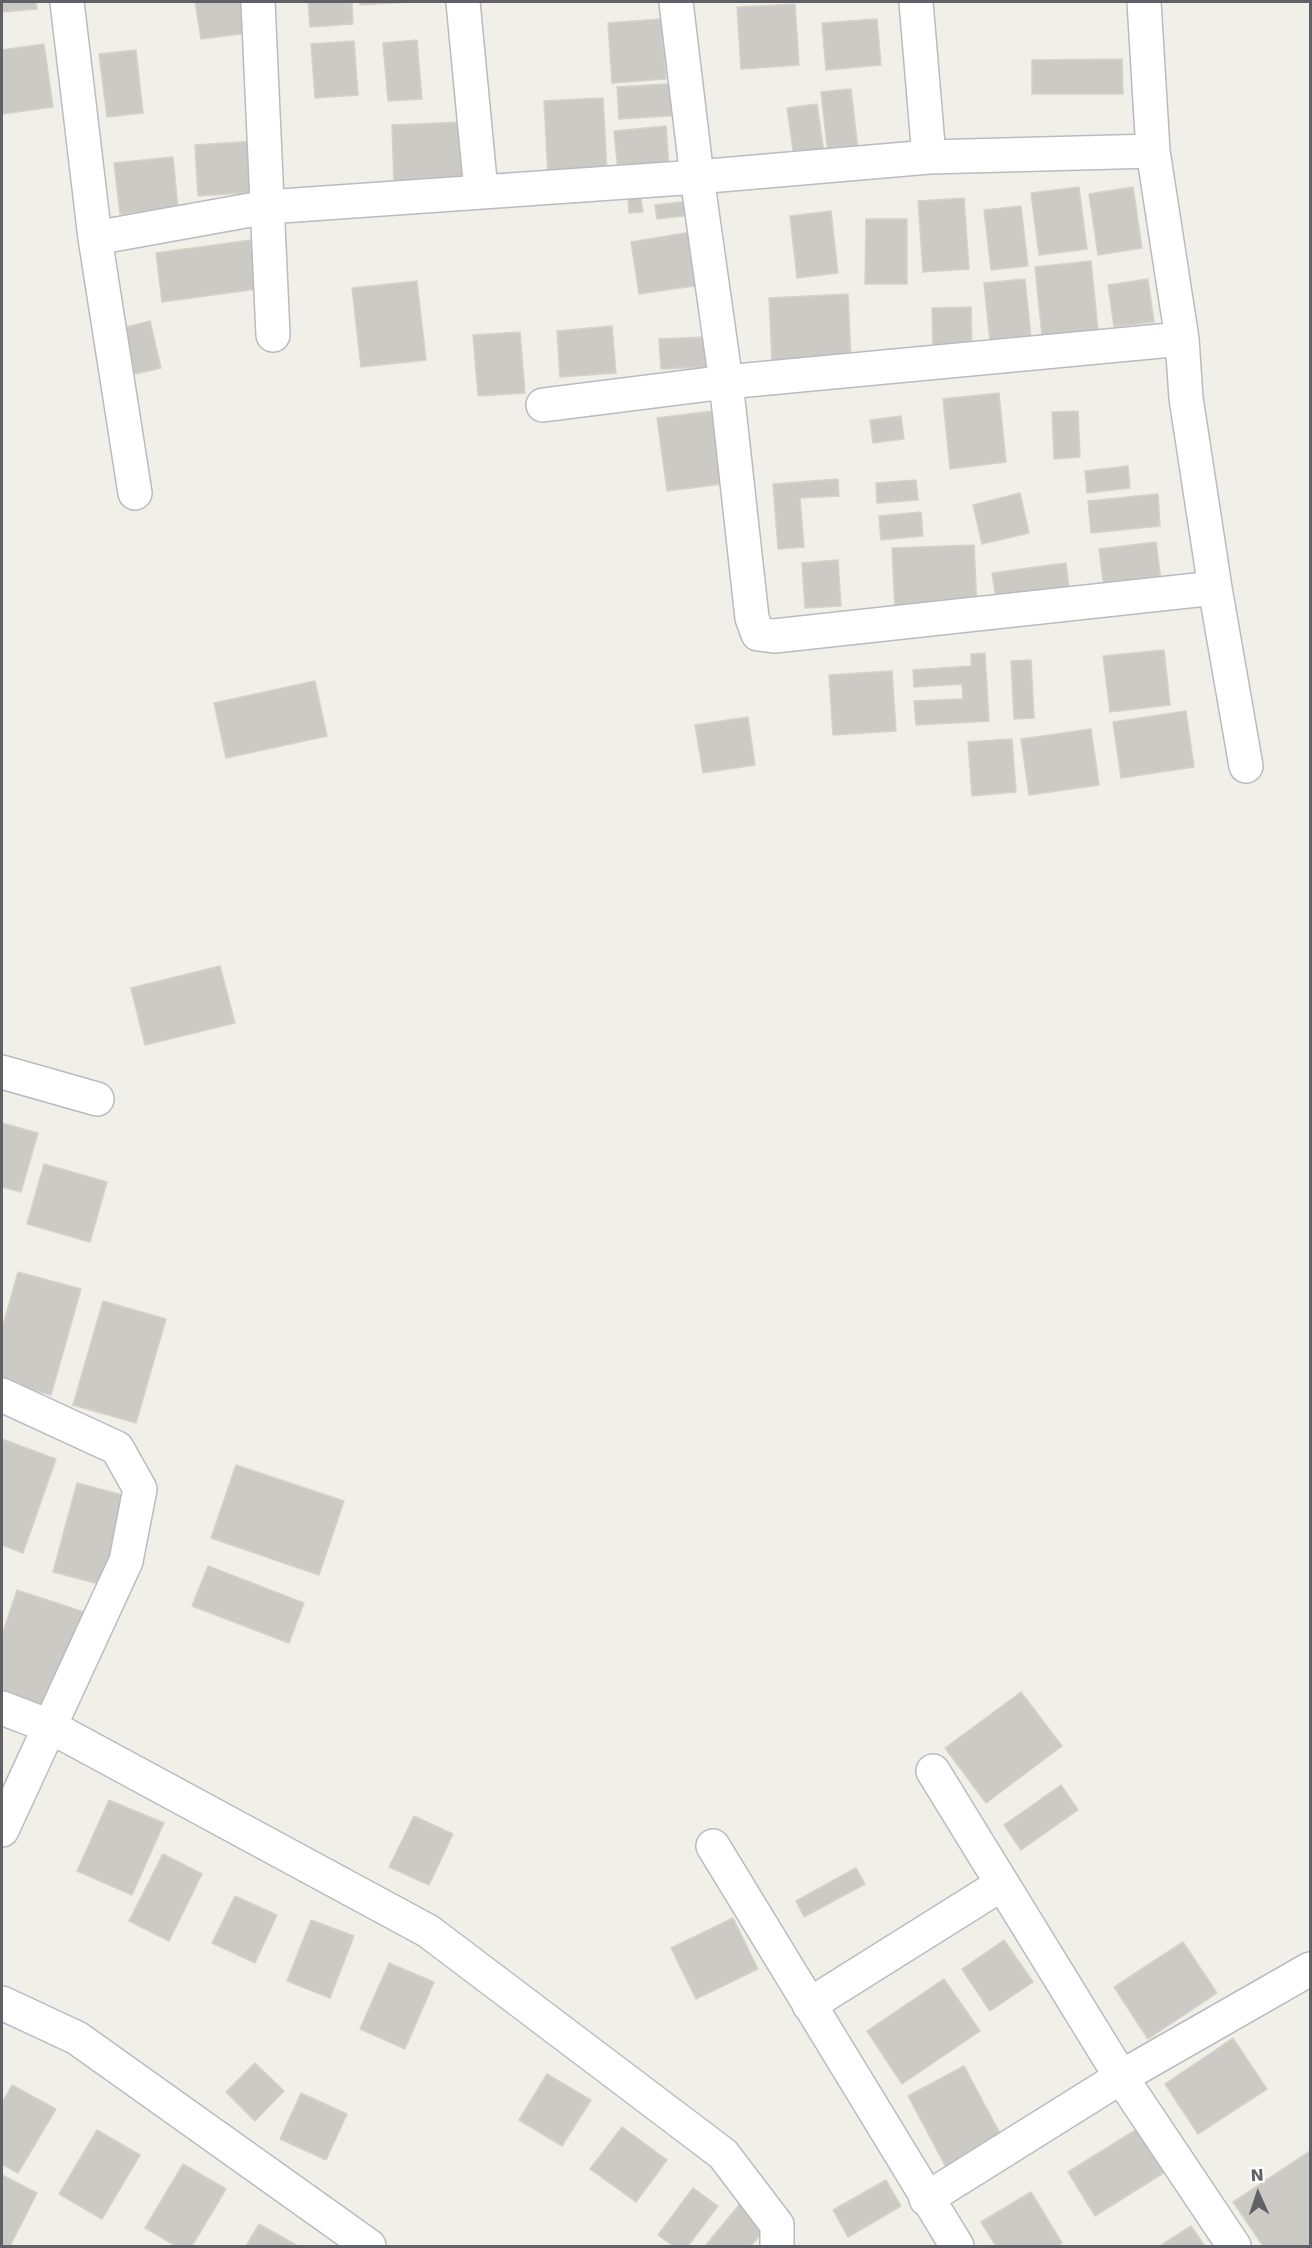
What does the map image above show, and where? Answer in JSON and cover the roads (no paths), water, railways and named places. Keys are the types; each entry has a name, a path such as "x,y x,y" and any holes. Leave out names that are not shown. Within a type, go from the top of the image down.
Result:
{"street":[{"path":"67,2 95,238 135,493"},
{"path":"258,2 273,335"},
{"path":"463,2 481,191"},
{"path":"676,2 697,177 726,382 752,618 758,634 774,636 1215,588"},
{"path":"916,2 929,157"},
{"path":"1144,2 1153,152 1182,339 1186,398 1215,588 1246,766"},
{"path":"95,238 267,207 697,177 929,157 1153,152"},
{"path":"543,405 726,382 1182,339"},
{"path":"2,1072 97,1099"},
{"path":"2,1395 117,1448 140,1489 126,1560 2,1830"},
{"path":"2,1708 49,1726 428,1931 723,2154 777,2225 777,2247"},
{"path":"933,1771 1121,2077 1234,2247"},
{"path":"713,1846 957,2247"},
{"path":"809,2005 1002,1884"},
{"path":"926,2199 1121,2077 1311,1969"},
{"path":"2,2003 77,2038 369,2247"}]}
